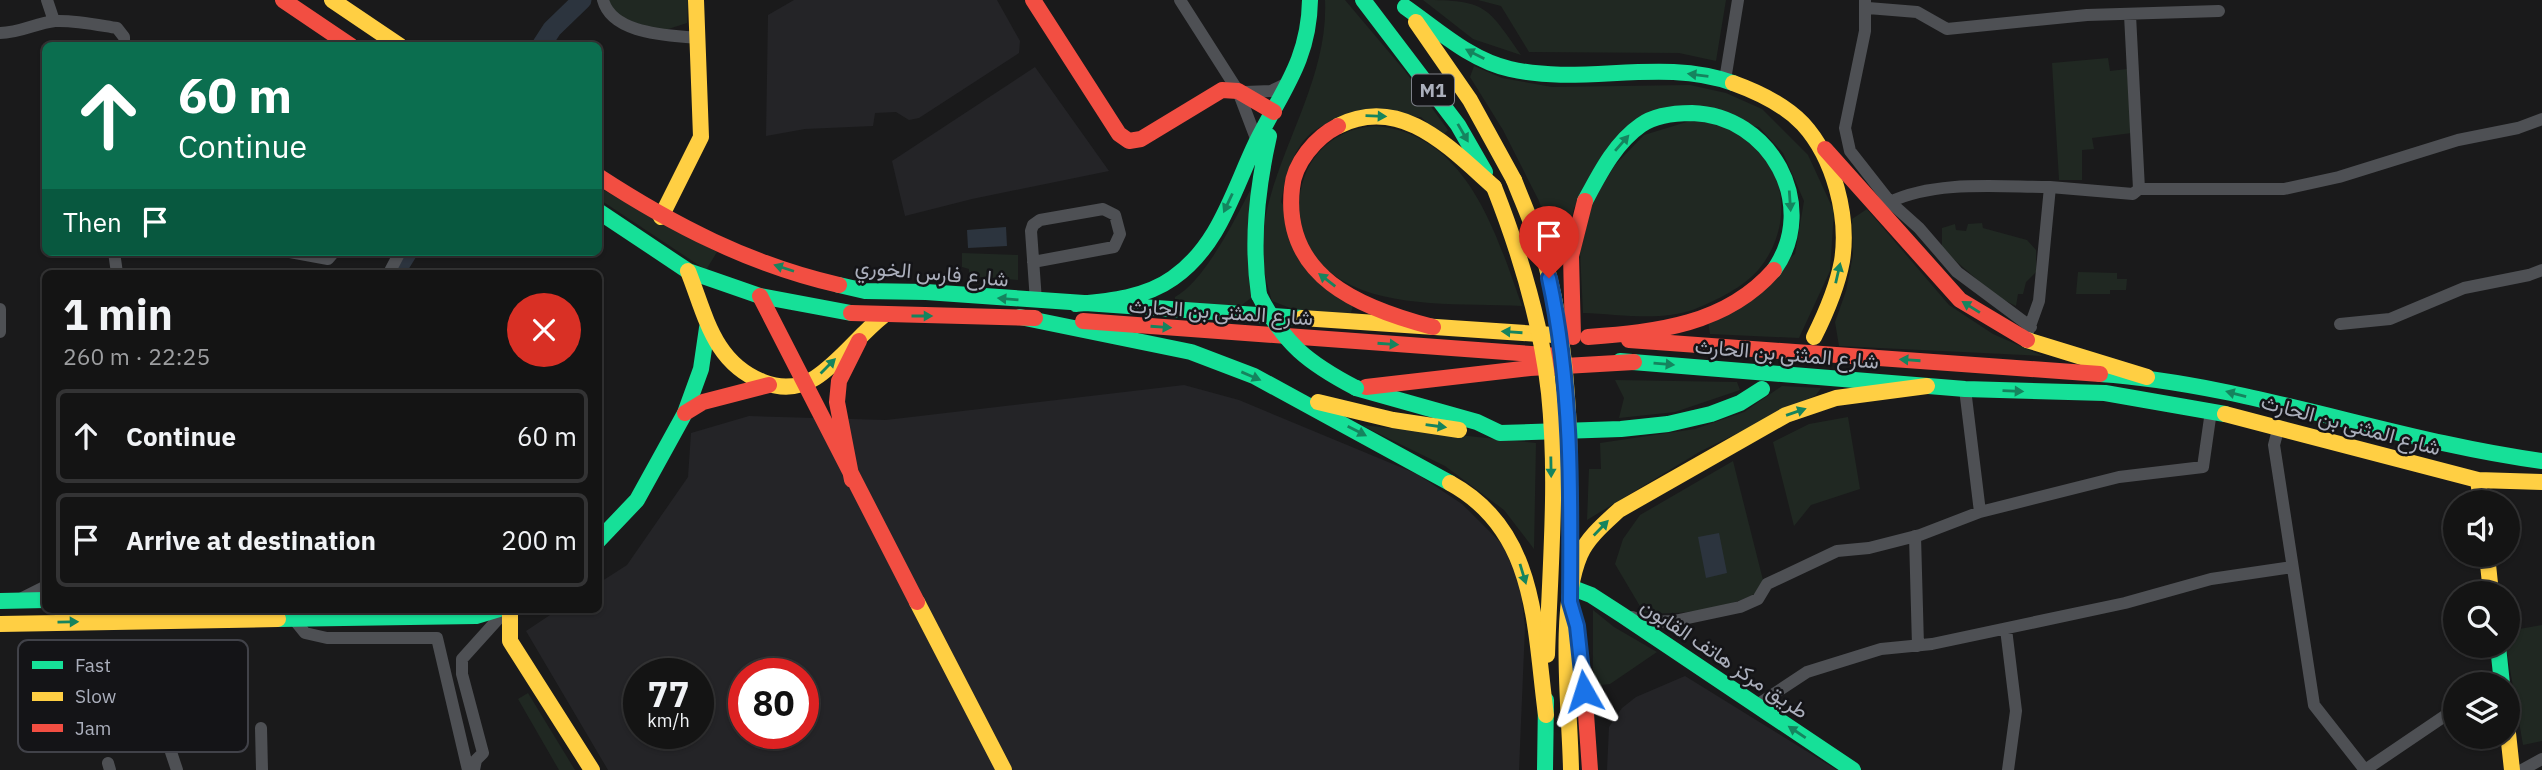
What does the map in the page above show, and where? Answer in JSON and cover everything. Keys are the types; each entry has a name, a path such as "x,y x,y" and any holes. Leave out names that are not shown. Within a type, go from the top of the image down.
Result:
{"main road":[{"path":"283,0 345,42"},
{"path":"332,0 394,42"},
{"path":"661,217 701,137 696,0"},
{"path":"1034,0 1119,135 1125,140 1141,139 1216,92 1238,91 1274,112"},
{"path":"1076,304 1143,294 1173,279 1187,268 1213,235 1257,141 1292,81 1307,39 1310,0"},
{"name":"M1","path":"1363,0 1458,125 1494,187"},
{"path":"1402,4 1472,54 1509,69 1543,74 1667,72 1725,80 1777,105 1802,123 1960,300 2028,333 2147,377"},
{"name":"M1","path":"1402,4 1470,100 1514,180 1549,278 1559,323 1568,398 1569,480"},
{"path":"1274,112 1264,157 1253,235 1253,264 1259,295 1277,330 1311,365 1356,388 1477,422 1500,433"},
{"path":"1076,304 1433,327 1588,337 1646,331 1698,320 1747,295 1773,272 1785,253 1792,204 1788,182 1776,155 1757,135 1736,121 1713,113 1690,112 1643,122 1608,160 1585,201 1571,256 1577,399 1569,480 1571,770"},
{"path":"1433,327 1392,317 1337,288 1318,273 1299,249 1288,217 1290,189 1300,157 1324,132 1356,116 1378,115 1421,126 1494,187 1528,280 1549,394 1551,476 1545,770"},
{"path":"1802,123 1826,163 1844,218 1843,253 1833,297 1814,337"},
{"name":"شارع فارس الخوري","path":"602,179 661,217 742,254 822,281 865,291 1076,304"},
{"name":"شارع فارس الخوري","path":"602,214 688,271 760,296 835,313 1020,317"},
{"path":"742,254 760,296 865,506 1004,770"},
{"path":"688,271 700,298 707,328 721,355 738,372 769,385 791,388 818,377 863,331 883,316"},
{"path":"1020,317 1191,352 1254,376 1463,490 1490,513 1510,536 1525,579 1546,715"},
{"name":"شارع المثنى بن الحارث","path":"1020,317 1965,389 2105,393 2279,426 2478,480 2542,482"},
{"path":"602,537 637,500 685,413 701,369 707,328"},
{"path":"852,480 837,402 839,381 863,331"},
{"name":"شارع المثنى بن الحارث","path":"1588,337 2147,377 2215,388 2476,454 2542,461"},
{"path":"1356,388 1530,368 1634,362"},
{"path":"685,413 702,402 769,385"},
{"path":"1590,770 1579,639 1570,594 1581,555 1596,531 1619,510 1786,415 1836,398 1927,386"},
{"path":"1297,398 1393,420 1500,433 1621,429 1668,424 1712,414 1740,403 1762,389"},
{"path":"2478,480 2479,490"},
{"name":"طريق مركز هاتف القابون","path":"1570,594 1591,595 1622,614 1670,650 1853,770"},
{"path":"0,601 42,600"},
{"path":"0,624 283,614 476,616 486,613"},
{"path":"509,613 510,641 592,770"},
{"path":"2510,749 2512,770"}],"street":[{"path":"47,0 54,21"},
{"path":"603,0 607,10 623,22 649,32 696,38"},
{"path":"1180,0 1238,91 1257,141"},
{"path":"1725,80 1738,0"},
{"path":"2050,187 2039,301 2028,333 1957,272 1919,228 1890,202 1850,151 1845,128 1853,99 1866,4 1917,12 1947,29 2087,15 2219,11"},
{"path":"2130,15 2139,189"},
{"path":"0,33 17,33 54,21 117,28 124,37 124,42"},
{"path":"1238,91 1271,91 1292,81"},
{"path":"1890,202 1907,194 1954,189 2050,187 2133,194 2139,189 2284,189 2339,177 2542,119"},
{"path":"1033,262 1114,247 1120,237 1115,215 1103,209 1036,222 1031,231 1033,262 1036,301"},
{"path":"312,256 328,259 331,256"},
{"path":"2340,324 2390,319 2464,288 2542,270"},
{"path":"0,309 0,332"},
{"path":"1965,389 1980,512"},
{"path":"1622,614 1647,622 1674,621 1740,607 1758,598 1767,584 1838,551 1869,548 1915,536 1980,512 2119,477 2203,467 2211,411"},
{"path":"2279,426 2274,445 2314,705 2366,770 2443,717"},
{"path":"1915,536 1919,646"},
{"path":"1757,705 1807,672 1881,649 1919,646 2006,629 2125,603 2211,579 2292,567"},
{"path":"19,600 42,588"},
{"path":"474,770 483,753 462,674 462,659 505,613"},
{"path":"283,614 305,633 327,638 437,638 468,770"},
{"path":"2006,629 2016,711 2008,770"},
{"path":"261,728 262,770"},
{"path":"171,752 177,770"},
{"path":"2522,770 2542,759"}],"shaded area":[{"path":"607,0 688,0 687,23 659,32 617,15"},
{"path":"794,0 997,0 1020,41 1019,53 919,118 909,120 896,112 875,113 873,126 805,129 766,136 768,15"},
{"path":"1325,0 1345,0 1405,71 1448,130 1442,136 1421,117 1345,120 1327,124 1311,133 1299,148 1289,170 1281,202 1353,306 1351,313 1301,312 1272,301 1262,254 1267,208 1318,61 1324,31"},
{"path":"1423,0 1460,2 1483,9 1492,16 1521,55 1473,39"},
{"path":"1478,0 1726,0 1716,61 1679,53 1529,52 1501,6"},
{"path":"2108,58 2110,71 2127,69 2132,133 2092,138 2094,149 2082,150 2082,180 2059,180 2052,63"},
{"path":"1474,66 1502,78 1552,87 1690,85 1726,93 1762,109 1808,155 1834,211 1830,271 1799,338 1710,334 1708,322 1795,254 1804,201 1783,153 1759,127 1654,110 1574,208 1560,265 1539,201 1503,130 1470,77"},
{"path":"1035,67 1109,171 972,199 905,216 892,161"},
{"path":"1690,121 1727,126 1747,138 1762,153 1773,170 1779,189 1781,210 1779,230 1771,250 1759,269 1746,282 1695,309 1654,316 1583,313 1580,252 1593,201 1615,165 1644,135"},
{"path":"1375,126 1407,133 1433,147 1455,167 1473,191 1488,219 1522,306 1429,303 1383,296 1343,281 1321,262 1306,240 1300,215 1301,190 1309,166 1325,146 1347,132"},
{"path":"1265,162 1251,298 1238,308 1175,306 1175,297 1201,273 1214,255"},
{"path":"602,189 717,252 706,270 602,201"},
{"path":"1867,209 1949,305 1993,334 2043,356 1839,346 1835,322 1846,291 1853,255 1852,219"},
{"path":"1982,223 1983,228 2027,240 2036,250 2036,272 2026,282 2023,294 2018,294 2016,306 1996,296 1942,249 1942,228 1955,224 1956,230 1966,231 1968,224"},
{"path":"1006,227 1007,246 968,248 967,230"},
{"path":"962,253 1018,255 1018,280 969,276 969,269 962,267"},
{"path":"2078,272 2117,273 2117,279 2127,279 2126,290 2110,290 2110,294 2076,294"},
{"path":"1615,380 1737,382 1740,390 1675,412 1619,418 1624,398"},
{"path":"1184,385 1239,400 1417,474 1462,504 1502,544 1520,584 1525,627 1519,770 608,770 526,631 553,613 602,613 602,581 627,565 688,477 691,433 749,416 886,420"},
{"path":"1782,386 1821,388 1816,395 1701,451 1587,520 1589,469 1601,469 1600,443 1695,429 1744,412"},
{"path":"1848,417 1860,489 1811,505 1794,526 1773,442 1809,424"},
{"path":"1361,425 1536,443 1534,549 1504,510 1445,466"},
{"path":"1733,461 1765,588 1737,601 1706,610 1644,613 1615,564 1623,539 1640,515"},
{"path":"1719,533 1727,573 1706,578 1698,537"},
{"path":"1593,610 1614,627 1657,652 1610,684 1593,686"},
{"path":"2542,625 2542,741 2523,745 2520,728 2520,672 2510,672 2508,658 2520,658 2520,629"},
{"path":"1685,676 1837,770 1607,770 1609,727 1622,708 1636,697"},
{"path":"528,693 575,770 559,770 518,699"}],"waterway":[{"path":"544,42 552,29 582,0"},
{"path":"397,270 406,256"}],"traffic: fast":[{"path":"1076,304 1114,300 1151,290 1173,278 1202,250 1223,216 1256,143 1299,59 1305,41 1310,0"},
{"path":"1363,0 1458,125 1485,172"},
{"path":"1405,7 1481,59 1510,69 1566,75 1678,72 1733,83"},
{"path":"1585,201 1602,169 1623,141 1641,125 1659,117 1679,113 1720,118 1744,129 1764,146 1779,168 1789,192 1792,218 1787,245 1774,270"},
{"path":"1259,295 1256,215 1269,136"},
{"path":"602,214 688,271 760,296 851,313"},
{"path":"839,285 865,291 926,292 1302,318"},
{"path":"1259,295 1278,327 1299,350 1324,370 1356,388"},
{"path":"1020,317 1191,352 1254,376 1450,483"},
{"path":"602,537 637,500 685,413 701,369 707,328"},
{"path":"1620,361 1965,389 2105,393 2225,414"},
{"path":"2100,374 2211,389 2486,452 2542,461"},
{"path":"1356,388 1477,422 1500,433 1621,429 1668,424 1711,414 1740,403 1762,389"},
{"path":"1570,587 1591,595 1622,615 1853,770"},
{"path":"0,601 42,600"},
{"path":"278,619 476,616 486,613"},
{"path":"2499,658 2501,672"},
{"path":"1545,770 1546,700"}],"traffic: slow":[{"path":"332,0 394,42"},
{"path":"661,217 701,137 696,0"},
{"path":"1416,22 1470,100 1514,180"},
{"path":"1733,83 1771,100 1803,124 1823,153 1837,188 1843,225 1842,261 1831,300 1814,337"},
{"path":"1338,126 1361,118 1383,117 1403,121 1442,142 1494,187"},
{"path":"1514,180 1547,267 1558,318 1569,433 1570,587"},
{"path":"1494,187 1528,288 1541,340 1549,393 1553,491 1547,655"},
{"path":"688,271 706,321 722,350 746,373 770,384 796,386 815,378 883,316"},
{"path":"1302,318 1554,335"},
{"path":"2027,340 2147,377"},
{"path":"1571,770 1566,660 1569,603 1580,555 1597,531 1619,510 1786,415 1836,398 1927,386"},
{"path":"1318,402 1393,420 1459,430"},
{"path":"2225,414 2478,480 2542,482"},
{"path":"2478,480 2479,490"},
{"path":"1450,483 1479,503 1500,527 1516,554 1534,616 1546,715"},
{"path":"2488,567 2490,581"},
{"path":"917,602 1004,770"},
{"path":"510,613 510,641 592,770"},
{"path":"0,624 278,619"},
{"path":"2510,749 2512,770"}],"traffic: jam":[{"path":"283,0 345,42"},
{"path":"1033,0 1119,134 1129,141 1141,139 1222,90 1238,91 1274,112"},
{"path":"1338,126 1314,144 1297,169 1292,188 1292,219 1300,245 1313,266 1331,284 1379,310 1433,327"},
{"path":"1825,149 1960,300 2027,340"},
{"path":"602,178 684,227 744,255 806,277 839,285"},
{"path":"1573,337 1571,256 1585,201"},
{"path":"1588,337 1664,328 1712,314 1734,303 1774,270"},
{"path":"760,296 917,602"},
{"path":"851,313 1035,318"},
{"path":"1083,321 1559,356"},
{"path":"1629,340 2100,374"},
{"path":"852,480 837,402 839,381 859,341"},
{"path":"1366,387 1530,368 1634,362"},
{"path":"685,413 703,402 769,385"},
{"path":"1584,686 1590,770"}],"route":[{"path":"1549,278 1559,323 1568,398 1570,602 1577,626 1584,691"}]}
